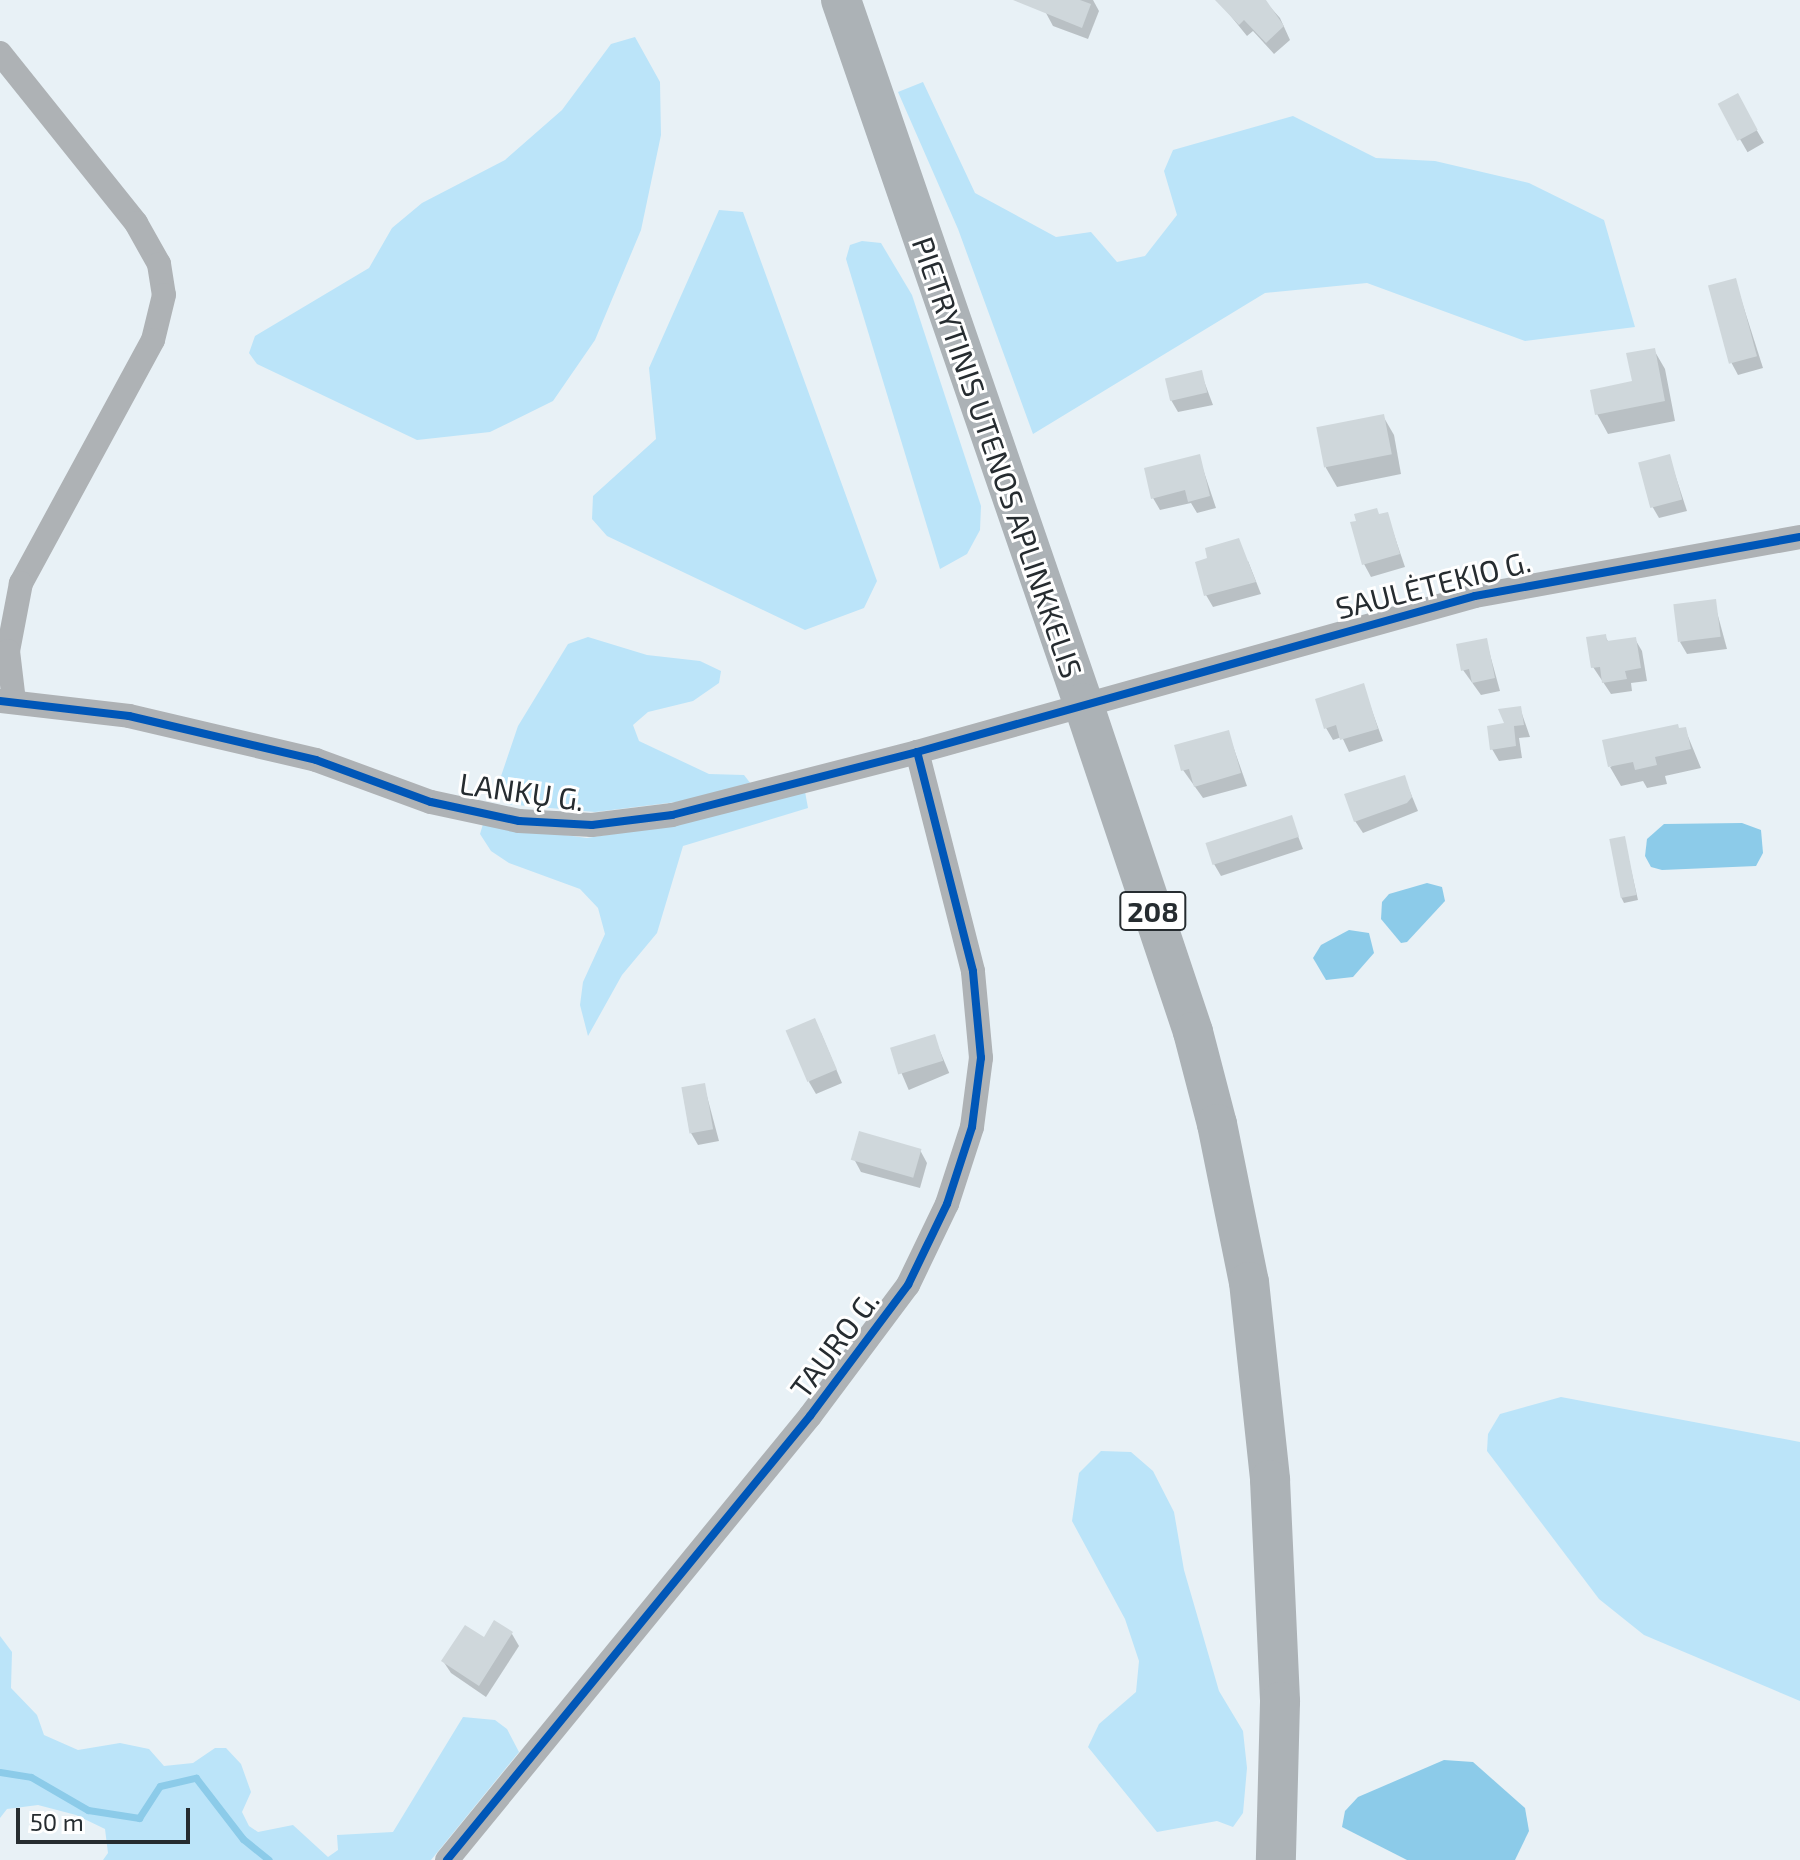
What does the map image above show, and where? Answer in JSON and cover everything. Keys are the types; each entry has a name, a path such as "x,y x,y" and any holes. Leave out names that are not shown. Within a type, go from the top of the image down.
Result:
{"highway":[{"name":"PIETRYTINIS UTENOS APLINKKELIS","path":"841,0 1193,1032 1249,1282 1276,1588 1276,1860"}],"street":[{"path":"0,53 136,223 159,264 164,295 153,340 21,583 8,651 7,701"},
{"name":"SAULĖTEKIO G.","path":"1083,703 1139,693 1365,623 1475,596 1800,537"},
{"name":"LANKŲ G.","path":"7,701 129,716 316,760 431,802 533,822 592,825 672,815 917,752 1083,703"},
{"name":"TAURO G.","path":"447,1860 810,1416 908,1285 947,1204 972,1127 981,1058 973,971 917,752"}],"shaded area":[{"path":"635,37 660,82 661,135 641,230 595,340 553,401 490,432 417,440 257,364 249,353 255,336 369,268 392,228 422,203 505,160 562,110 611,44"},
{"path":"923,82 975,193 1056,237 1091,232 1117,262 1145,256 1177,215 1164,171 1173,150 1293,116 1376,158 1435,161 1529,183 1604,220 1635,327 1525,341 1367,283 1265,293 1033,434 958,229 898,92"},
{"path":"719,210 743,212 877,581 864,608 805,630 607,536 592,519 593,496 656,439 649,368"},
{"path":"862,241 881,243 912,295 981,506 980,530 967,554 940,569 846,259 850,245"},
{"path":"588,637 647,655 700,661 721,671 719,683 693,701 648,712 633,725 639,741 709,774 744,775 751,784 709,798 595,812 506,804 497,788 518,726 568,644"},
{"path":"804,786 808,808 683,846 657,933 622,975 588,1036 580,1005 583,982 605,934 598,908 580,889 509,863 491,851 480,834 483,824 587,838 676,824"},
{"path":"1742,823 1761,830 1763,853 1756,866 1662,870 1651,867 1645,856 1647,839 1664,824"},
{"path":"1427,883 1442,887 1445,901 1407,942 1401,943 1381,919 1382,902 1389,894"},
{"path":"1349,930 1369,933 1374,953 1353,977 1326,980 1313,958 1321,945"},
{"path":"1561,1397 1800,1442 1800,1701 1644,1635 1599,1599 1487,1451 1488,1434 1500,1414"},
{"path":"1101,1451 1131,1452 1153,1471 1174,1512 1184,1570 1219,1691 1243,1731 1247,1768 1243,1813 1233,1827 1217,1821 1157,1832 1088,1747 1099,1724 1136,1692 1139,1661 1125,1619 1072,1521 1079,1473"},
{"path":"0,1636 12,1652 11,1688 37,1715 44,1735 78,1750 120,1743 149,1749 164,1766 193,1763 215,1748 226,1748 241,1764 251,1792 242,1812 249,1826 258,1832 293,1825 328,1857 338,1850 337,1835 393,1832 463,1717 495,1720 507,1729 519,1752 431,1860 103,1860 108,1853 105,1829 76,1815 38,1805 7,1809 0,1818"},
{"path":"1444,1760 1473,1762 1525,1808 1529,1831 1515,1860 1407,1860 1342,1827 1345,1811 1358,1797"}],"building":[{"path":"1013,0 1080,0 1091,4 1082,28"},
{"path":"1215,0 1266,0 1284,26 1266,43 1244,20 1239,25"},
{"path":"1738,93 1758,130 1737,141 1718,104"},
{"path":"1736,278 1757,356 1729,364 1708,286"},
{"path":"1655,348 1665,401 1595,415 1590,390 1632,381 1626,353"},
{"path":"1202,370 1207,392 1170,401 1165,379"},
{"path":"1384,414 1392,454 1324,467 1316,427"},
{"path":"1200,454 1210,496 1188,502 1185,490 1151,499 1144,468"},
{"path":"1670,454 1682,499 1650,508 1638,463"},
{"path":"1377,508 1379,514 1388,512 1400,554 1362,565 1350,522 1356,521 1354,514"},
{"path":"1239,538 1256,582 1204,596 1195,562 1207,558 1205,548"},
{"path":"1716,599 1721,637 1678,642 1673,604"},
{"path":"1606,634 1607,641 1636,637 1641,668 1625,671 1627,679 1602,683 1600,667 1591,668 1586,637"},
{"path":"1487,638 1495,678 1472,683 1469,669 1461,671 1456,644"},
{"path":"1364,683 1378,729 1340,740 1336,725 1324,729 1315,699"},
{"path":"1521,706 1524,725 1514,726 1516,746 1490,750 1487,726 1504,723 1498,709"},
{"path":"1678,724 1679,728 1686,727 1691,749 1655,757 1657,765 1635,770 1633,762 1608,767 1602,740"},
{"path":"1229,730 1241,773 1194,787 1189,769 1181,771 1174,745"},
{"path":"1405,775 1412,797 1407,803 1354,822 1344,794"},
{"path":"1292,815 1299,837 1213,865 1205,843"},
{"path":"1625,836 1636,895 1621,898 1609,839"},
{"path":"815,1018 837,1070 807,1082 786,1031"},
{"path":"935,1034 943,1061 898,1075 890,1048"},
{"path":"705,1083 713,1129 690,1133 681,1087"},
{"path":"859,1131 921,1149 913,1178 851,1160"},
{"path":"494,1620 513,1632 479,1686 441,1661 465,1625 484,1637"}],"waterway":[{"path":"0,1772 31,1777 88,1810 139,1818 160,1786 196,1778 243,1839 269,1860"}],"cycle path":[{"path":"0,701 129,716 316,760 431,802 519,821 592,825 672,815 917,752 1475,596 1800,537"},
{"path":"447,1860 810,1416 908,1285 947,1204 972,1127 981,1058 973,971 917,752"}]}
